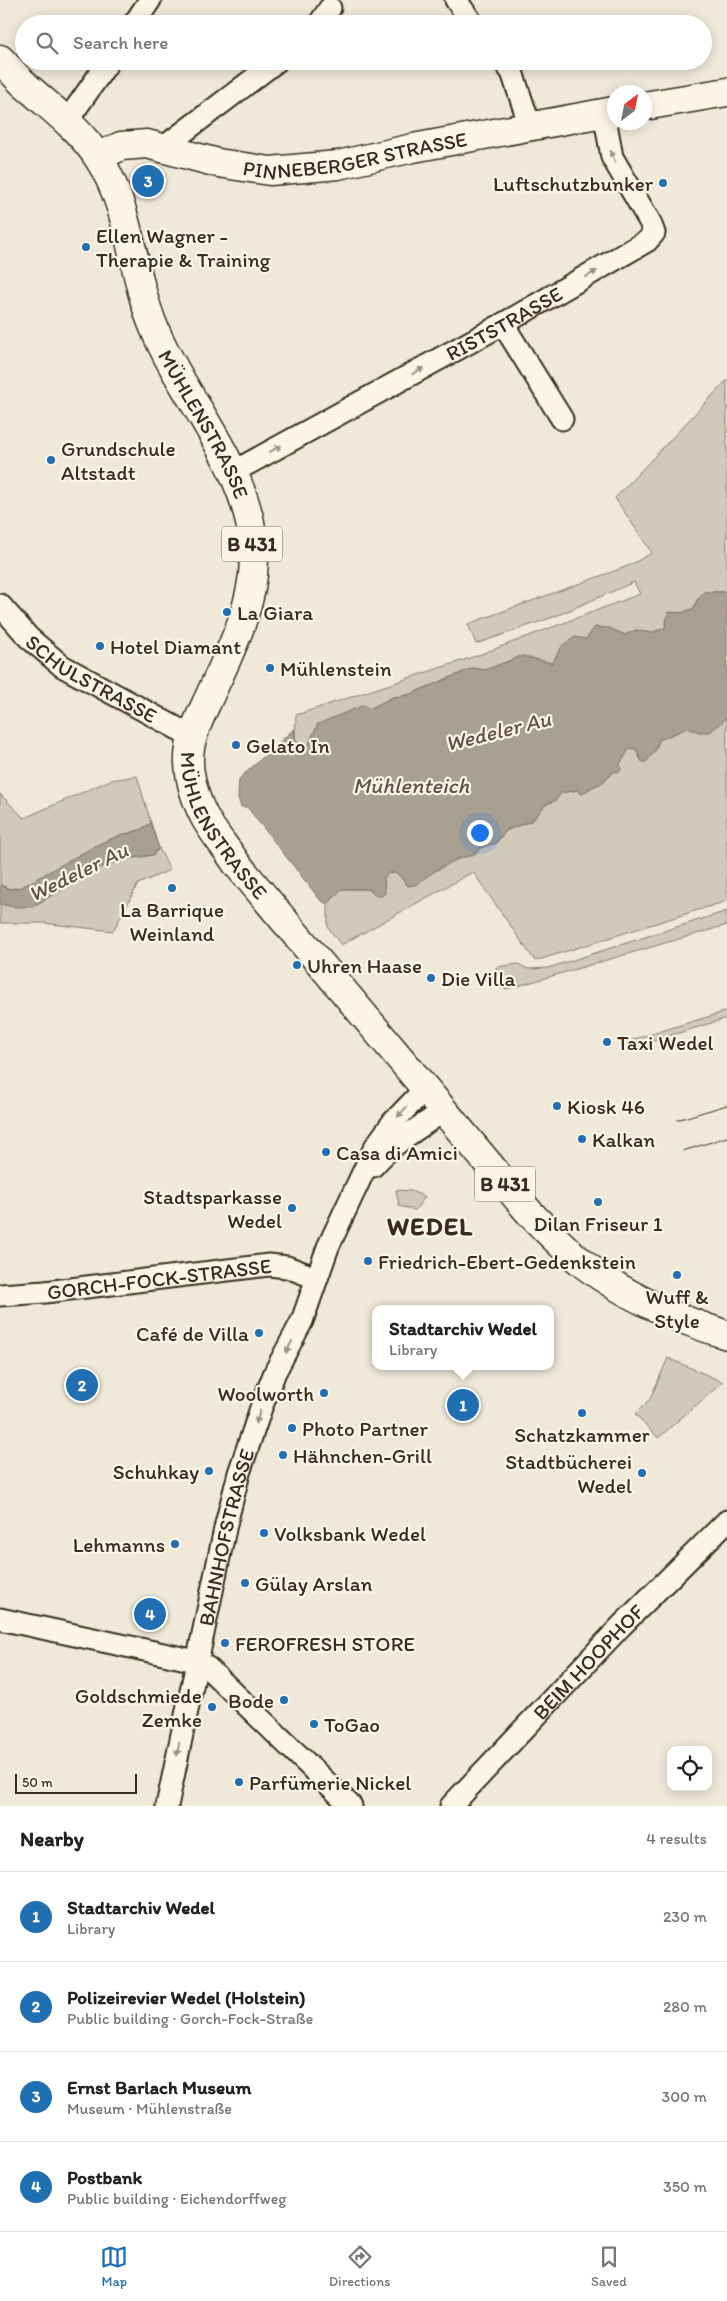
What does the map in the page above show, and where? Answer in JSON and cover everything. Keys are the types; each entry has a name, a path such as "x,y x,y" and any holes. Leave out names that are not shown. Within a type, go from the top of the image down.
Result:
{"main road":[{"name":"B 431","path":"0,59 24,84 67,121 98,157"},
{"path":"652,105 727,92"},
{"name":"PINNEBERGER STRASSE","path":"98,157 130,144 147,144 218,163 270,172 338,165 413,148 607,111"},
{"name":"MÜHLENSTRASSE","path":"98,157 118,196 142,295 154,329 233,472 243,496 251,534 254,559 251,594 226,660 196,725 189,760 192,782 203,815 236,863 444,1111"},
{"name":"B 431","path":"444,1111 528,1211 587,1266 650,1306 689,1323 727,1335"}],"street":[{"path":"140,15 150,0"},
{"path":"456,0 467,15"},
{"path":"67,121 103,70"},
{"path":"164,147 265,70"},
{"path":"510,70 530,126"},
{"name":"RISTSTRASSE","path":"233,472 503,324 647,241 654,233 650,222 612,157 610,130"},
{"path":"503,324 562,419"},
{"name":"SCHULSTRASSE","path":"0,605 29,638 62,666 193,738"},
{"name":"BAHNHOFSTRASSE","path":"167,1806 196,1660 239,1473 261,1408 275,1372 302,1321 316,1278 358,1182 381,1136 425,1089"},
{"path":"358,1182 386,1152 444,1111"},
{"name":"GORCH-FOCK-STRASSE","path":"0,1295 44,1292 269,1265 287,1267 316,1278"},
{"name":"BEIM HOOPHOF","path":"451,1806 622,1625 727,1521"},
{"path":"0,1619 196,1660 208,1668 351,1806"}],"shaded area":[{"path":"727,380 727,592 704,592 697,600 694,608 682,613 668,612 665,628 650,633 636,630 625,635 609,628 586,639 563,645 552,663 522,656 485,670 473,668 408,695 393,697 369,709 318,724 309,744 301,747 295,738 296,715 476,656 640,594 634,582 556,616 476,644 468,624 628,566 652,553 615,498"},
{"path":"727,717 727,901 535,961 473,872 341,945 328,927 328,904 341,889 368,889 375,895 385,882 384,878 389,873 397,873 408,885 480,848 496,843 506,831 533,820 545,805 556,800 561,793 577,790 585,793 611,775 630,748 636,749 639,757 655,751 659,740 687,728 700,732 720,725"},
{"path":"137,776 151,823 140,830 99,844 22,887 10,889 0,885 0,794 24,818 111,780"},
{"path":"159,848 170,870 138,884 113,931 43,923 0,923 0,904 94,871 108,864 153,855"},
{"path":"727,911 727,925 511,988 502,989 496,967 518,964 528,969 548,968"},
{"path":"727,1011 727,1018 630,1048 628,1041"},
{"path":"396,1190 411,1191 425,1197 415,1210 399,1206"},
{"path":"668,1358 723,1382 658,1438 635,1414 650,1399"}],"water":[{"name":"Mühlenteich","path":"704,592 727,592 727,717 710,732 700,732 687,728 659,740 655,751 646,762 642,762 636,749 630,748 620,764 621,770 619,772 615,771 600,784 588,789 585,793 581,794 577,790 561,793 556,800 545,805 533,820 506,830 496,843 480,848 472,855 451,861 415,885 408,886 397,873 389,873 384,878 385,893 382,896 377,896 368,889 341,889 328,904 321,901 247,807 241,807 238,798 239,779 294,729 295,738 301,747 309,744 318,724 364,705 370,709 393,697 408,695 473,668 485,670 522,656 552,663 563,645 575,637 586,639 595,627 609,628 625,635 636,630 650,633 665,628 668,612 682,613 694,608 697,600"},
{"name":"Wedeler Au","path":"151,823 159,848 153,855 124,859 107,864 32,907 14,907 0,904 0,885 10,889 22,887 99,844 140,830"}],"tram line":[{"path":"677,1120 727,1105"},
{"path":"683,1151 727,1137"}],"place":[{"name":"Ernst Barlach Museum","path":"148,181"},
{"name":"Luftschutzbunker","path":"663,183"},
{"name":"Ellen Wagner - Therapie & Training","path":"86,247"},
{"name":"Grundschule Altstadt","path":"51,460"},
{"name":"La Giara","path":"227,612"},
{"name":"Hotel Diamant","path":"100,646"},
{"name":"Mühlenstein","path":"270,668"},
{"name":"Gelato In","path":"236,745"},
{"name":"La Barrique Weinland","path":"172,888"},
{"name":"Uhren Haase","path":"297,965"},
{"name":"Die Villa","path":"431,978"},
{"name":"Taxi Wedel","path":"607,1042"},
{"name":"Kiosk 46","path":"557,1106"},
{"name":"Kalkan","path":"582,1139"},
{"name":"Casa di Amici","path":"326,1152"},
{"name":"Dilan Friseur 1","path":"598,1202"},
{"name":"Stadtsparkasse Wedel","path":"292,1208"},
{"name":"Friedrich-Ebert-Gedenkstein","path":"368,1261"},
{"name":"Wuff & Style","path":"677,1275"},
{"name":"Café de Villa","path":"259,1333"},
{"name":"Polizeirevier Wedel (Holstein)","path":"82,1385"},
{"name":"Woolworth","path":"324,1393"},
{"name":"Stadtarchiv Wedel","path":"463,1405"},
{"name":"Schatzkammer","path":"582,1413"},
{"name":"Photo Partner","path":"292,1428"},
{"name":"Hähnchen-Grill","path":"283,1455"},
{"name":"Schuhkay","path":"209,1471"},
{"name":"Stadtbücherei Wedel","path":"642,1473"},
{"name":"Volksbank Wedel","path":"264,1533"},
{"name":"Lehmanns","path":"175,1544"},
{"name":"Gülay Arslan","path":"245,1583"},
{"name":"Postbank","path":"150,1614"},
{"name":"FEROFRESH STORE","path":"225,1643"},
{"name":"Bode","path":"284,1700"},
{"name":"Goldschmiede Zemke","path":"212,1707"},
{"name":"ToGao","path":"314,1724"},
{"name":"Parfümerie Nickel","path":"239,1782"}],"district":[{"name":"WEDEL","path":"430,1226"}]}
